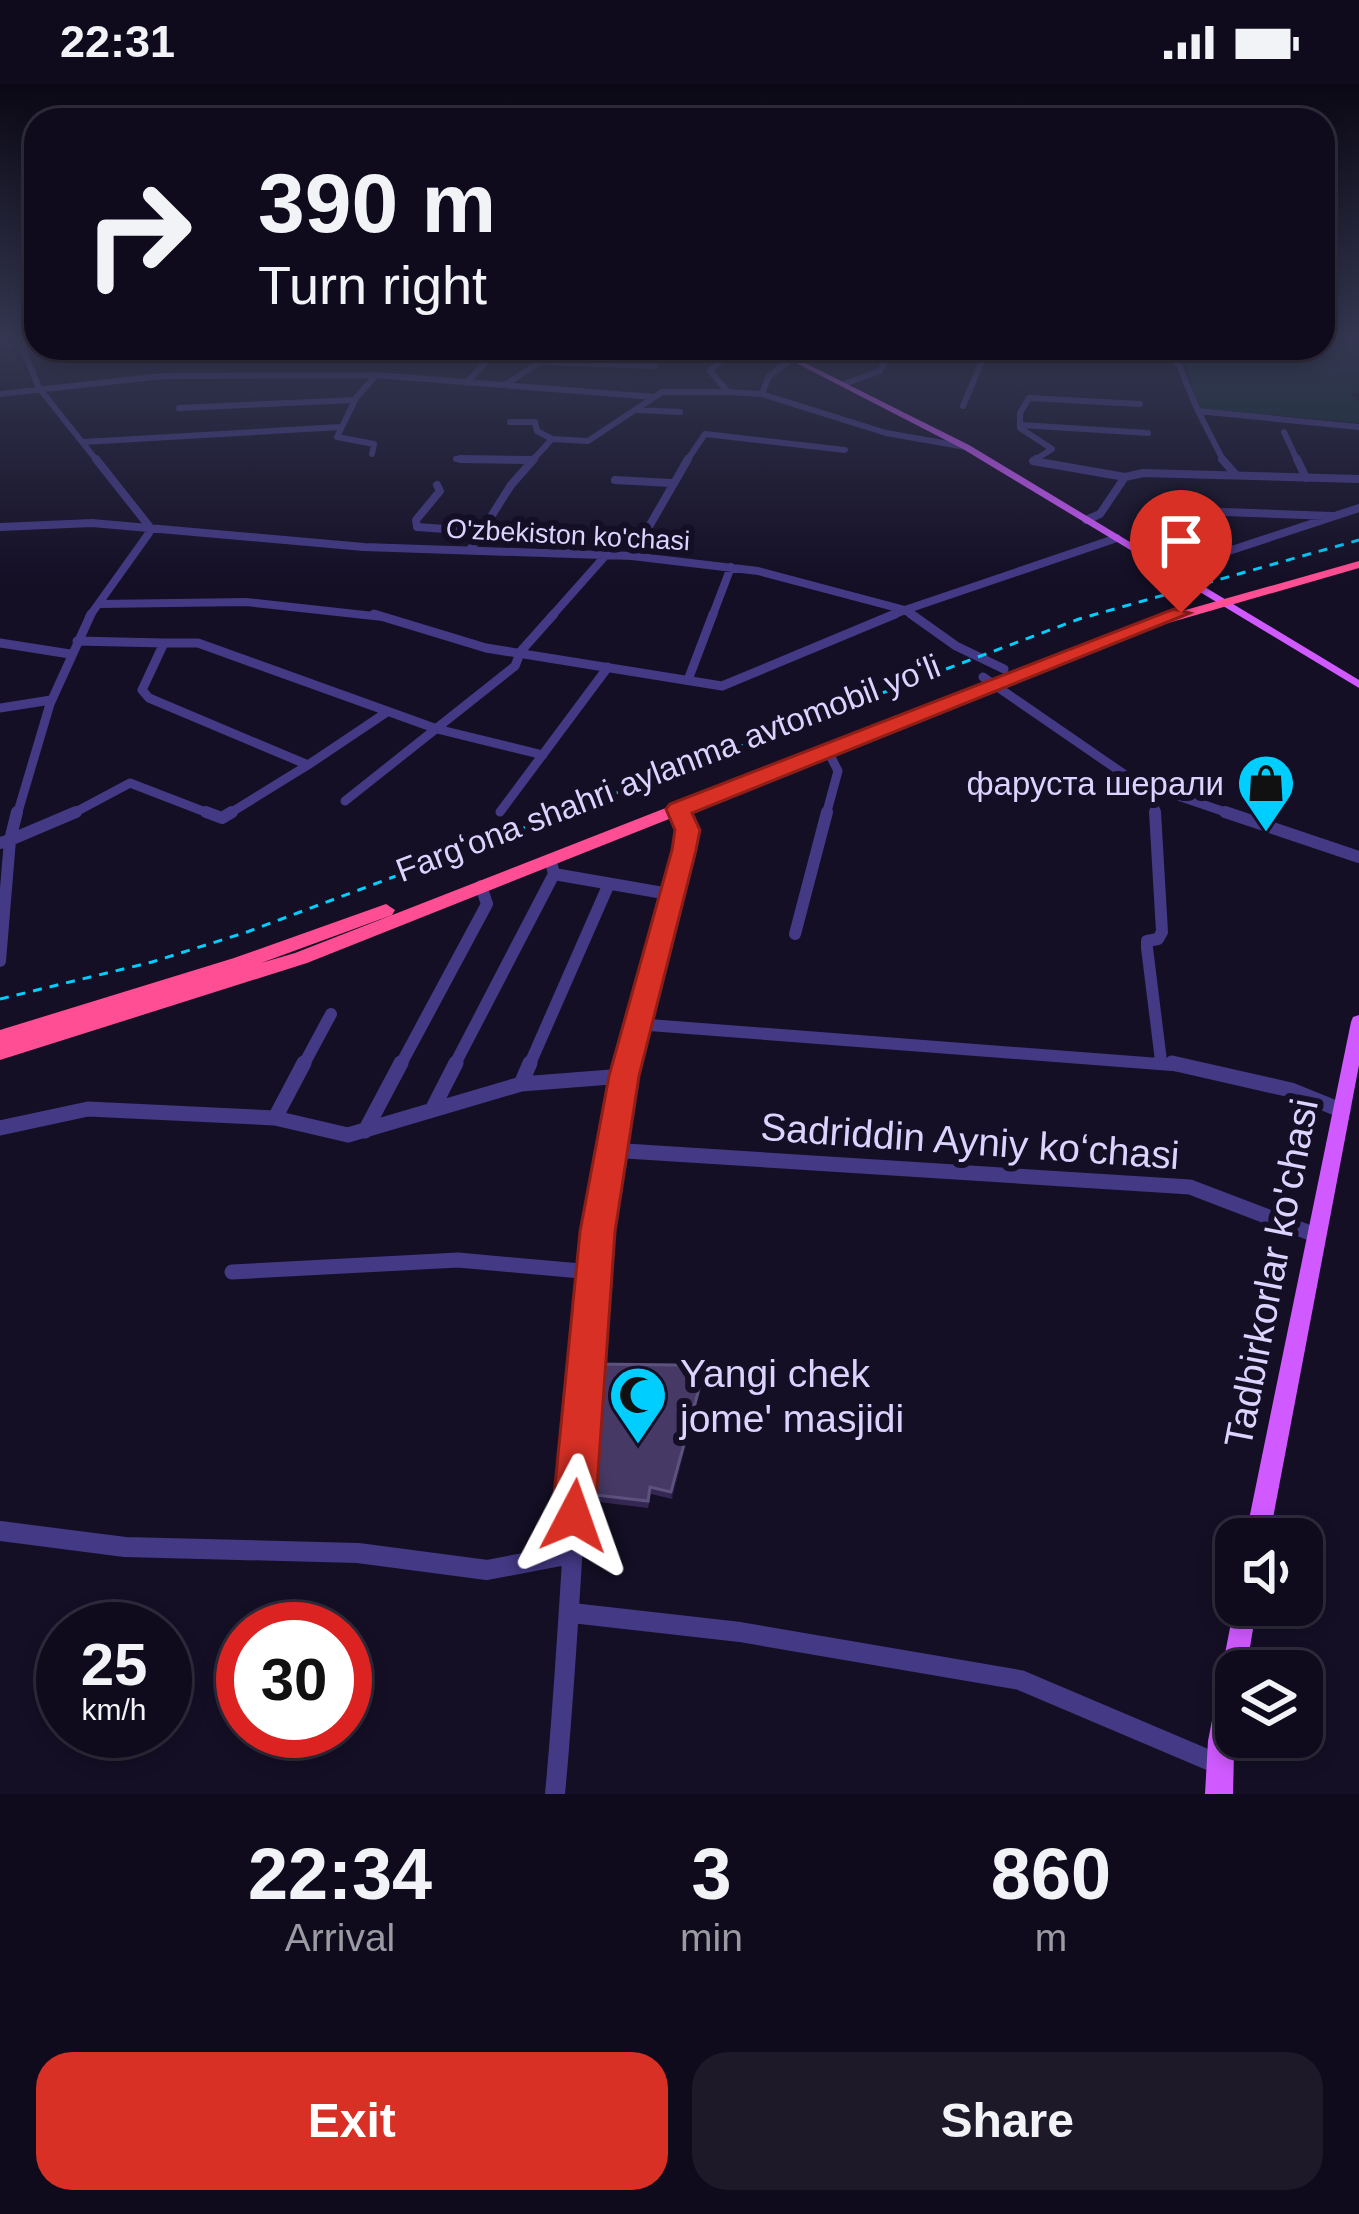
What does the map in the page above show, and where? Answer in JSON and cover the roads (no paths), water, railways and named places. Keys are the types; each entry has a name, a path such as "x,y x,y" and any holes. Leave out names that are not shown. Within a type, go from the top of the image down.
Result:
{"highway":[{"name":"Fargʻona shahri aylanma avtomobil yoʻli","path":"0,1052 235,980 994,677 1217,598 1359,560"},
{"name":"Fargʻona shahri aylanma avtomobil yoʻli","path":"0,1038 552,867 994,677"}],"main road":[{"path":"911,419 966,447 1359,685"},
{"name":"Tadbirkorlar ko'chasi","path":"1262,1518 1359,1022"},
{"path":"1220,1794 1220,1765 1242,1626"}],"street":[{"path":"0,961 5,841 51,700 77,641 144,541 149,526 64,419"},
{"path":"346,419 337,437 374,444 372,454"},
{"path":"510,422 535,422 537,431 552,440 588,441 625,419"},
{"path":"852,419 873,430 966,447"},
{"path":"1021,425 1022,419"},
{"path":"1201,419 1223,461 1237,476"},
{"path":"1271,419 1359,427"},
{"path":"1021,425 1148,433"},
{"path":"1021,425 1052,449 1033,461 1125,477 1359,479"},
{"path":"83,442 341,427"},
{"path":"1284,432 1306,478"},
{"path":"632,556 670,483 707,434 845,450"},
{"path":"470,550 532,460 552,440"},
{"path":"456,459 532,460"},
{"path":"1086,520 1100,514 1125,477"},
{"path":"615,480 670,483"},
{"path":"436,485 440,490 415,526 529,535 580,553"},
{"path":"1171,570 1359,508"},
{"path":"1198,511 1340,517"},
{"name":"O'zbekiston ko'chasi","path":"0,527 149,526 364,547 632,556 730,567 905,610"},
{"path":"99,604 246,602 373,614 486,648 722,686 905,610 1117,538"},
{"path":"345,801 515,666 521,651 606,555"},
{"path":"688,680 730,567"},
{"path":"905,610 1130,778 1359,856"},
{"path":"77,641 198,644 437,729 543,755"},
{"path":"0,643 70,654"},
{"path":"164,643 142,690 145,696 308,765"},
{"path":"500,812 608,667"},
{"path":"0,707 51,700"},
{"path":"5,841 64,818 130,783 222,818 387,712"},
{"path":"795,934 838,771 829,751"},
{"path":"1154,788 1162,932 1158,939 1147,940 1147,948 1160,1061"},
{"path":"555,1794 572,1613 571,1554 592,1272 624,1076 675,895 687,830 678,809"},
{"path":"434,1108 552,867 608,886 675,895"},
{"path":"365,1131 487,904 481,886"},
{"path":"520,1084 608,886"},
{"path":"275,1118 331,1014"},
{"path":"636,1024 1160,1061 1291,1090 1343,1111"},
{"path":"0,1128 88,1108 275,1118 336,1129 348,1136 520,1084 624,1076"},
{"name":"Sadriddin Ayniy koʻchasi","path":"610,1150 1190,1187 1318,1236"},
{"path":"232,1272 494,1261 540,1262 592,1272"},
{"path":"0,1531 124,1547 358,1553 487,1570 571,1554"},
{"path":"572,1613 740,1632 1020,1680 1220,1765"}],"railway":[{"path":"0,999 152,962 247,932 1079,619 1359,540"}],"place":[{"name":"фаруста шерали","path":"1266,834"},
{"name":"Yangi chek jome' masjidi","path":"638,1446"}]}
